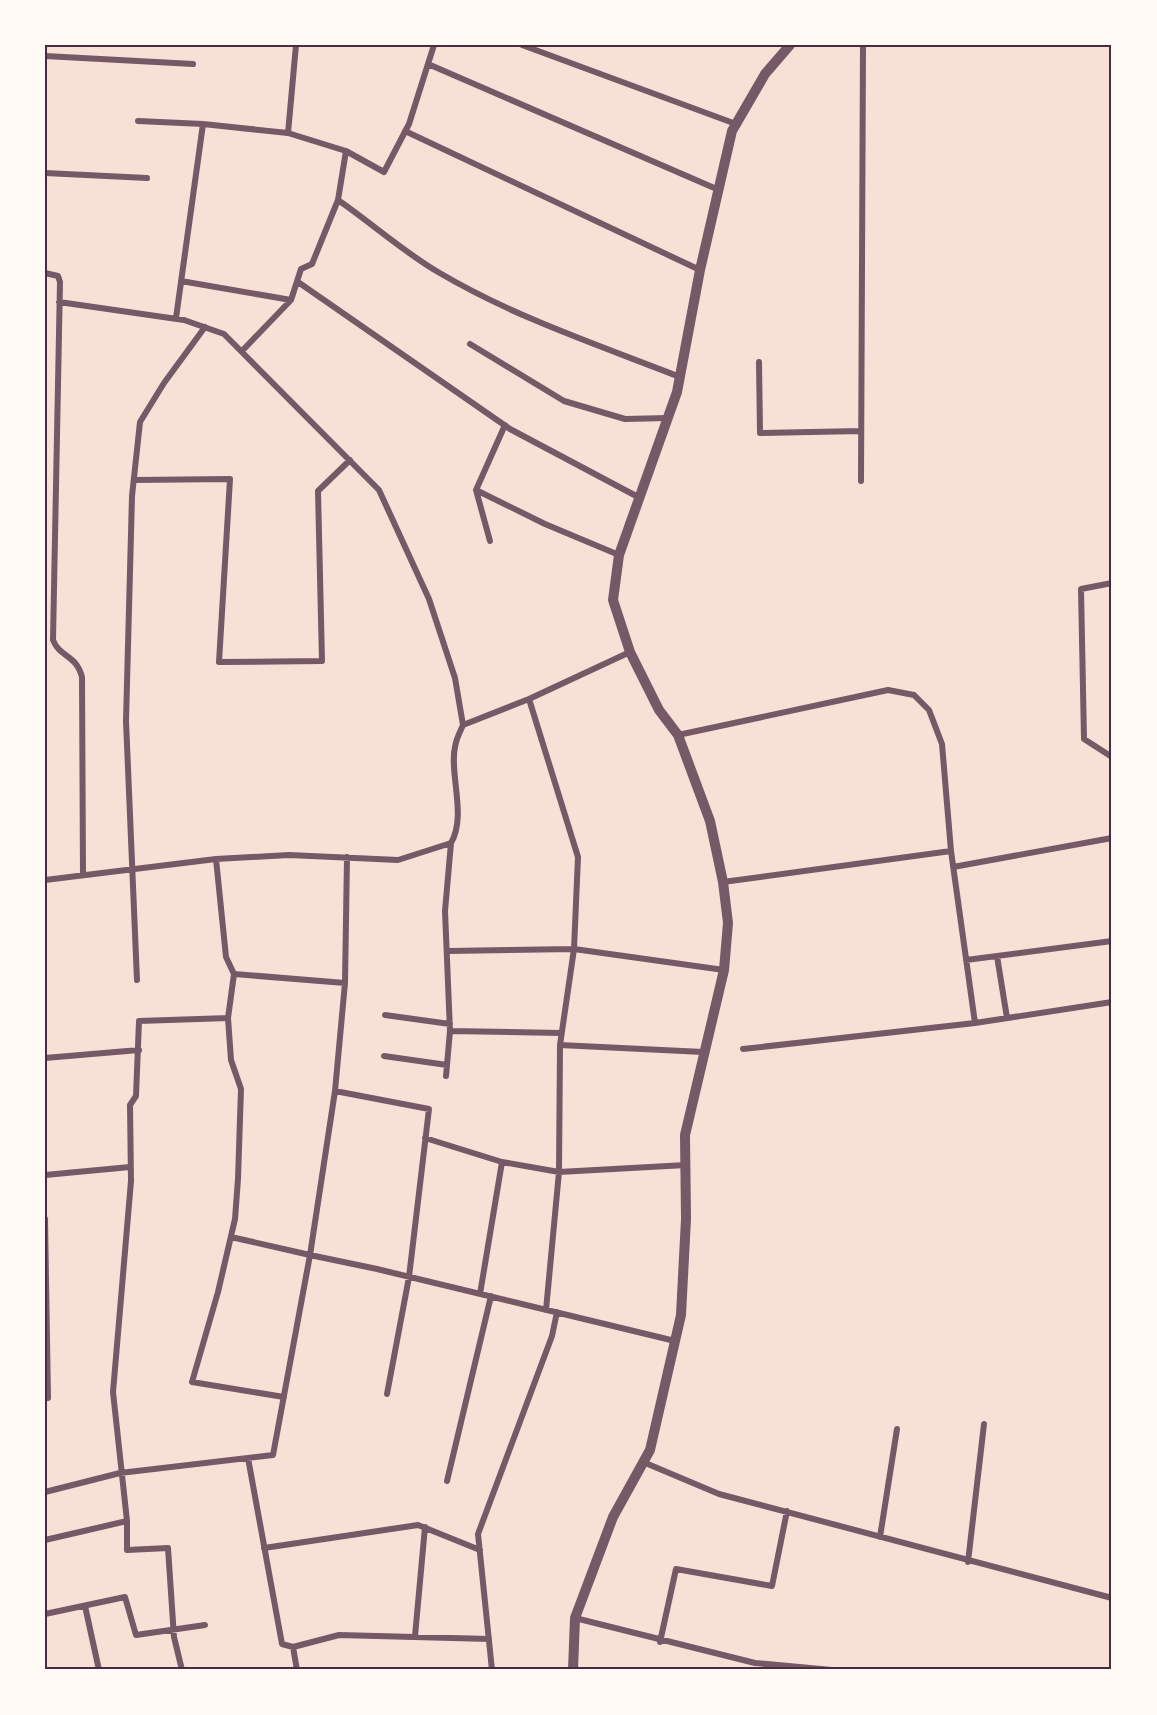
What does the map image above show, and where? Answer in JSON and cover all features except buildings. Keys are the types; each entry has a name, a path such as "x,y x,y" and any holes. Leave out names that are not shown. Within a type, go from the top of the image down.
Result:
{"street":[{"path":"288,133 296,45"},
{"path":"138,121 203,124 288,133 346,151 384,172 405,131 434,45"},
{"path":"522,45 736,124"},
{"path":"573,1670 575,1618 613,1517 650,1450 681,1315 686,1219 686,1135 703,1052 724,970 728,922 723,882 710,821 678,735 659,710 630,652 613,600 620,555 680,377 700,270 736,124 765,74 790,45"},
{"path":"861,481 863,45"},
{"path":"45,56 192,64"},
{"path":"428,64 719,190"},
{"path":"176,318 203,124"},
{"path":"405,131 700,270"},
{"path":"242,351 291,300 301,269 312,264 338,200 346,151"},
{"path":"45,173 147,178"},
{"path":"338,200 435,271 487,300 543,325 680,377"},
{"path":"45,273 58,276 60,282 53,640 56,647 78,664 82,677 83,875"},
{"path":"181,281 291,300"},
{"path":"298,282 505,425 641,498"},
{"path":"59,302 176,318 224,334 379,490 429,599 455,678 463,725 454,748 458,794 456,836 451,843 445,911 450,1028 446,1076"},
{"path":"137,980 126,721 134,480 140,422 164,383 205,327"},
{"path":"470,344 564,401 625,419 668,418"},
{"path":"759,362 760,433 861,431"},
{"path":"490,541 476,490 505,425"},
{"path":"134,480 230,479 219,663 322,661 318,491 350,460"},
{"path":"476,490 545,525 620,555"},
{"path":"1112,583 1081,590 1084,739 1112,757"},
{"path":"463,725 530,699 630,652"},
{"path":"678,735 888,690 914,695 929,710 942,744 951,851 975,1023"},
{"path":"530,699 578,857 574,949 560,1046 559,1172 546,1310"},
{"path":"953,867 1112,838"},
{"path":"45,880 216,859 290,855 398,860 451,843"},
{"path":"723,882 951,851"},
{"path":"45,1492 120,1473 273,1455 310,1255 335,1091 345,983 347,857"},
{"path":"216,859 226,957 234,974 228,1018 231,1060 241,1089 238,1179 231,1236 218,1292 192,1382 284,1397"},
{"path":"966,960 1112,941"},
{"path":"448,951 574,949 724,970"},
{"path":"997,956 1007,1018"},
{"path":"234,974 345,983"},
{"path":"743,1049 975,1023 1112,1002"},
{"path":"385,1016 450,1028 561,1032"},
{"path":"182,1670 174,1630 168,1548 127,1550 127,1521 113,1392 130,1167 130,1105 136,1096 139,1021 228,1018"},
{"path":"560,1046 703,1052"},
{"path":"45,1058 139,1050"},
{"path":"384,1056 447,1065"},
{"path":"335,1091 429,1109 410,1276 387,1394"},
{"path":"425,1138 502,1162 559,1172 686,1165"},
{"path":"480,1294 502,1162"},
{"path":"45,1176 130,1167"},
{"path":"45,1219 48,1398 45,1398"},
{"path":"231,1236 410,1276 675,1341"},
{"path":"447,1481 490,1296"},
{"path":"492,1670 478,1534 552,1336 557,1312"},
{"path":"968,1562 984,1424"},
{"path":"880,1537 897,1429"},
{"path":"248,1458 282,1644 293,1647 339,1635 489,1639"},
{"path":"643,1462 719,1494 968,1562 1112,1598"},
{"path":"660,1642 676,1569 772,1586 787,1511"},
{"path":"45,1540 127,1521"},
{"path":"264,1548 418,1525 480,1550"},
{"path":"415,1636 424,1527"},
{"path":"45,1614 125,1597 136,1635 205,1625"},
{"path":"85,1606 99,1670"},
{"path":"575,1618 660,1642 755,1663 832,1670"},
{"path":"293,1647 297,1670"}]}
